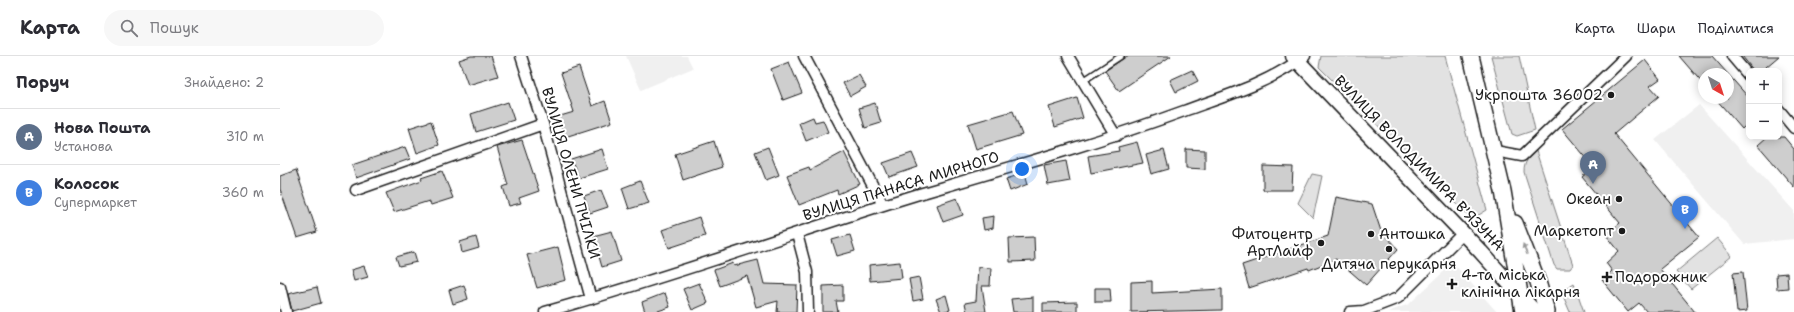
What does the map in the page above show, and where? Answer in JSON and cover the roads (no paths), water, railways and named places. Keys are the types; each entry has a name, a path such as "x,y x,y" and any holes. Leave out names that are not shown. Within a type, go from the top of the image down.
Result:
{"main road":[{"path":"1471,56 1503,191 1523,312"},
{"name":"ВУЛИЦЯ ВОЛОДИМИРА В'ЯЗУНА","path":"1299,58 1535,312"},
{"path":"1503,191 1538,282 1547,312"}],"street":[{"name":"ВУЛИЦЯ ОЛЕНИ ПЧІЛКИ","path":"521,56 543,124 591,299"},
{"path":"804,56 883,205"},
{"path":"1068,56 1116,136"},
{"path":"1494,151 1522,156 1626,56"},
{"path":"1732,56 1746,72"},
{"name":"ВУЛИЦЯ ПАНАСА МИРНОГО","path":"545,312 797,234 883,205 1116,136 1260,83 1286,70 1299,58"},
{"path":"1782,114 1794,128"},
{"path":"356,190 543,124"},
{"path":"1350,312 1364,311 1398,298 1463,233"},
{"path":"797,234 807,272 808,312"},
{"path":"280,287 286,312"}],"lane":[{"path":"1082,81 1121,56"}],"place":[{"name":"Укрпошта 36002","path":"1611,95"},
{"name":"Нова Пошта","path":"1593,184"},
{"name":"Океан","path":"1619,199"},
{"name":"Колосок","path":"1685,229"},
{"name":"Маркетопт","path":"1622,231"},
{"name":"Антошка","path":"1371,234"},
{"name":"Фитоцентр АртЛайф","path":"1321,243"},
{"name":"Дитяча перукарня","path":"1389,249"},
{"name":"Подорожник","path":"1607,277"},
{"name":"4-та міська клінічна лікарня","path":"1452,284"}]}
